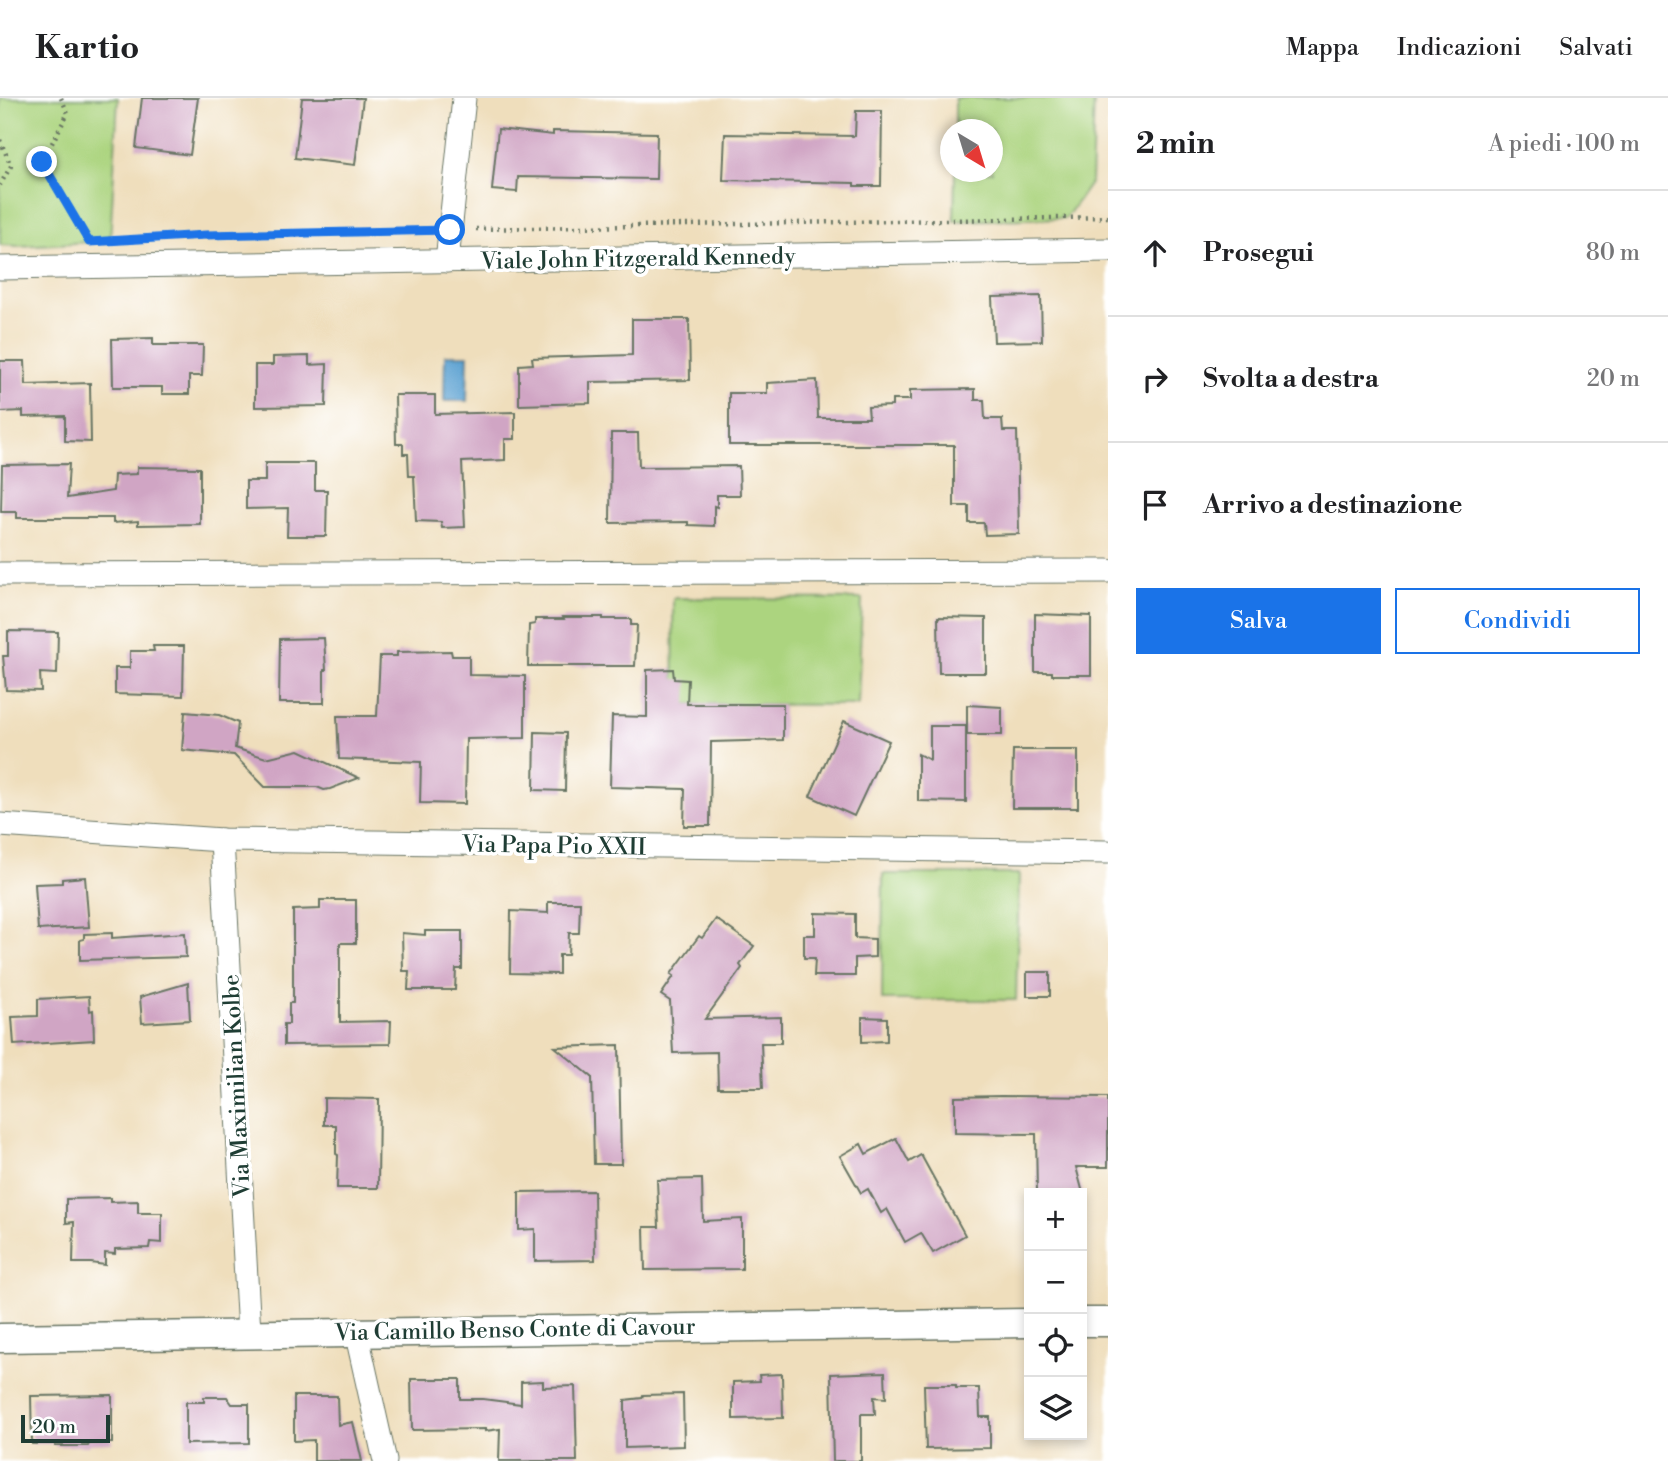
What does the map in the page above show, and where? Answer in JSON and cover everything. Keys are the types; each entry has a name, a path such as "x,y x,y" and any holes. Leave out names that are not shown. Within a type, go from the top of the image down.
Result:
{"street":[{"path":"447,261 464,98"},
{"name":"Viale John Fitzgerald Kennedy","path":"0,268 1108,250"},
{"path":"0,574 1108,571"},
{"name":"Via Papa Pio XXII","path":"0,825 222,840 1108,852"},
{"name":"Via Maximilian Kolbe","path":"222,840 249,1333"},
{"path":"1087,1322 1108,1322"},
{"name":"Via Camillo Benso Conte di Cavour","path":"0,1338 1024,1323"},
{"path":"356,1331 385,1461"}],"path":[{"path":"61,98 68,113 42,162 89,242"},
{"path":"0,140 11,166 0,185"},
{"path":"192,236 1108,217"},
{"path":"78,243 100,242"}],"green space":[{"path":"0,98 118,98 110,241 0,245"},
{"path":"955,98 1094,98 1091,182 1066,218 954,221 955,182 1003,182 1003,119 955,119"},
{"path":"673,598 862,599 858,705 674,704"},
{"path":"883,874 1019,874 1016,1000 882,1000"}],"water":[{"path":"445,355 468,355 467,401 444,401"}],"building":[{"path":"142,98 198,98 190,155 136,148"},
{"path":"302,98 363,98 355,165 295,158"},
{"path":"856,111 882,111 881,186 723,180 725,134 855,136"},
{"path":"498,129 553,135 553,131 657,133 656,179 518,177 517,192 492,190"},
{"path":"1041,296 1042,341 994,342 992,297"},
{"path":"632,319 689,319 690,380 590,382 590,403 519,405 519,365 533,364 532,358 632,355"},
{"path":"153,338 153,345 203,345 202,376 189,376 189,394 162,394 162,387 113,387 112,339"},
{"path":"309,356 309,365 327,364 326,406 255,407 255,365 273,365 273,357"},
{"path":"0,361 25,361 26,385 90,383 91,442 65,441 65,416 23,417 23,411 0,412"},
{"path":"817,380 818,418 869,418 868,407 892,406 892,400 910,400 910,390 975,389 975,400 984,400 985,419 1002,419 1003,431 1017,431 1019,534 985,535 984,523 969,523 969,506 954,506 954,445 729,445 729,393 767,393 767,383"},
{"path":"395,395 435,395 435,414 515,412 515,439 505,439 505,460 462,462 465,527 442,528 441,522 416,521 414,476 409,476 408,454 403,454 403,444 396,444"},
{"path":"611,433 638,433 639,467 739,466 740,495 717,495 714,526 688,525 688,522 610,523"},
{"path":"265,463 315,463 315,490 327,490 326,536 287,536 288,508 246,509 246,481 265,481"},
{"path":"69,464 67,498 113,491 114,475 137,474 137,467 200,468 200,524 138,525 138,521 113,523 113,518 17,518 17,512 1,512 2,465"},
{"path":"1035,614 1091,616 1091,675 1035,672"},
{"path":"563,617 631,619 631,625 637,625 635,666 528,666 529,625 535,624 535,619 564,619"},
{"path":"938,617 986,618 986,673 939,673"},
{"path":"8,631 58,632 57,674 40,673 41,691 6,690 3,656 8,656"},
{"path":"324,638 324,703 279,703 280,639"},
{"path":"153,646 184,646 183,696 115,694 115,668 130,668 130,651 154,651"},
{"path":"451,651 452,656 469,656 469,675 525,676 525,738 466,739 465,804 420,803 421,762 339,759 337,716 377,716 380,656 397,656 397,652"},
{"path":"673,669 674,679 688,680 687,704 783,704 783,740 711,742 710,826 684,826 685,789 610,787 612,716 647,717 647,670"},
{"path":"967,705 1002,707 1002,735 967,735"},
{"path":"185,712 219,715 238,723 235,748 266,758 299,750 359,778 324,790 317,787 265,787 234,755 182,750"},
{"path":"844,721 889,741 854,816 810,796"},
{"path":"930,726 966,726 966,802 918,801 918,754 930,760"},
{"path":"535,732 566,733 565,791 534,790"},
{"path":"1013,750 1078,750 1078,808 1012,808"},
{"path":"85,877 89,927 38,930 35,884 62,883 62,879"},
{"path":"320,900 356,900 356,943 340,943 340,1022 391,1021 390,1044 284,1045 284,1024 289,1024 289,1003 293,1003 293,910 320,909"},
{"path":"548,902 580,902 579,933 569,933 568,955 559,955 559,974 510,973 511,911 548,913"},
{"path":"815,913 855,914 855,938 875,939 875,957 855,958 855,976 814,976 815,958 804,958 804,935 815,935"},
{"path":"716,919 754,946 740,965 742,968 705,1019 781,1017 781,1043 761,1043 763,1088 718,1088 717,1052 673,1053 670,1001 661,995 674,976 671,974 699,936 702,938"},
{"path":"425,931 462,931 462,969 456,969 455,990 408,990 409,971 403,971 402,933 425,935"},
{"path":"112,933 112,938 185,933 186,957 80,960 80,940 84,939 84,934"},
{"path":"1027,972 1050,972 1050,996 1027,996"},
{"path":"188,983 190,1020 142,1023 140,997"},
{"path":"89,996 90,1011 93,1010 94,1040 14,1045 12,1017 38,1016 38,999"},
{"path":"862,1017 887,1018 887,1041 862,1042"},
{"path":"619,1045 621,1164 594,1164 592,1077 555,1047"},
{"path":"955,1097 1108,1097 1108,1167 1076,1167 1082,1188 1037,1188 1036,1134 955,1133"},
{"path":"324,1098 379,1099 378,1188 337,1188 336,1125 324,1125"},
{"path":"896,1138 909,1162 921,1155 965,1235 933,1253 921,1233 905,1242 887,1209 881,1213 868,1189 861,1193 840,1156 861,1144 866,1154"},
{"path":"702,1179 703,1221 742,1219 742,1269 645,1270 644,1227 659,1227 657,1180"},
{"path":"594,1191 595,1260 535,1261 535,1229 519,1230 519,1192"},
{"path":"110,1198 110,1202 138,1201 138,1213 162,1213 162,1243 150,1242 149,1248 115,1249 115,1254 105,1253 105,1265 73,1263 74,1222 66,1223 66,1199"},
{"path":"885,1372 886,1398 874,1397 875,1414 861,1414 861,1461 833,1461 831,1374"},
{"path":"782,1374 783,1418 733,1419 733,1382 760,1381 759,1375"},
{"path":"411,1379 460,1379 460,1399 521,1404 521,1382 543,1381 543,1387 575,1386 577,1461 499,1461 500,1429 412,1430"},
{"path":"924,1385 979,1388 980,1417 990,1417 990,1448 926,1449"},
{"path":"683,1394 684,1446 625,1448 625,1400 642,1398 643,1395"},
{"path":"112,1395 112,1443 88,1446 32,1444 31,1396"},
{"path":"294,1396 337,1396 338,1425 353,1422 362,1461 314,1461 314,1440 294,1441"},
{"path":"204,1397 227,1397 232,1404 249,1404 249,1443 186,1444 186,1402 204,1402"}],"route":[{"path":"42,162 89,242 206,235 450,230"}]}
